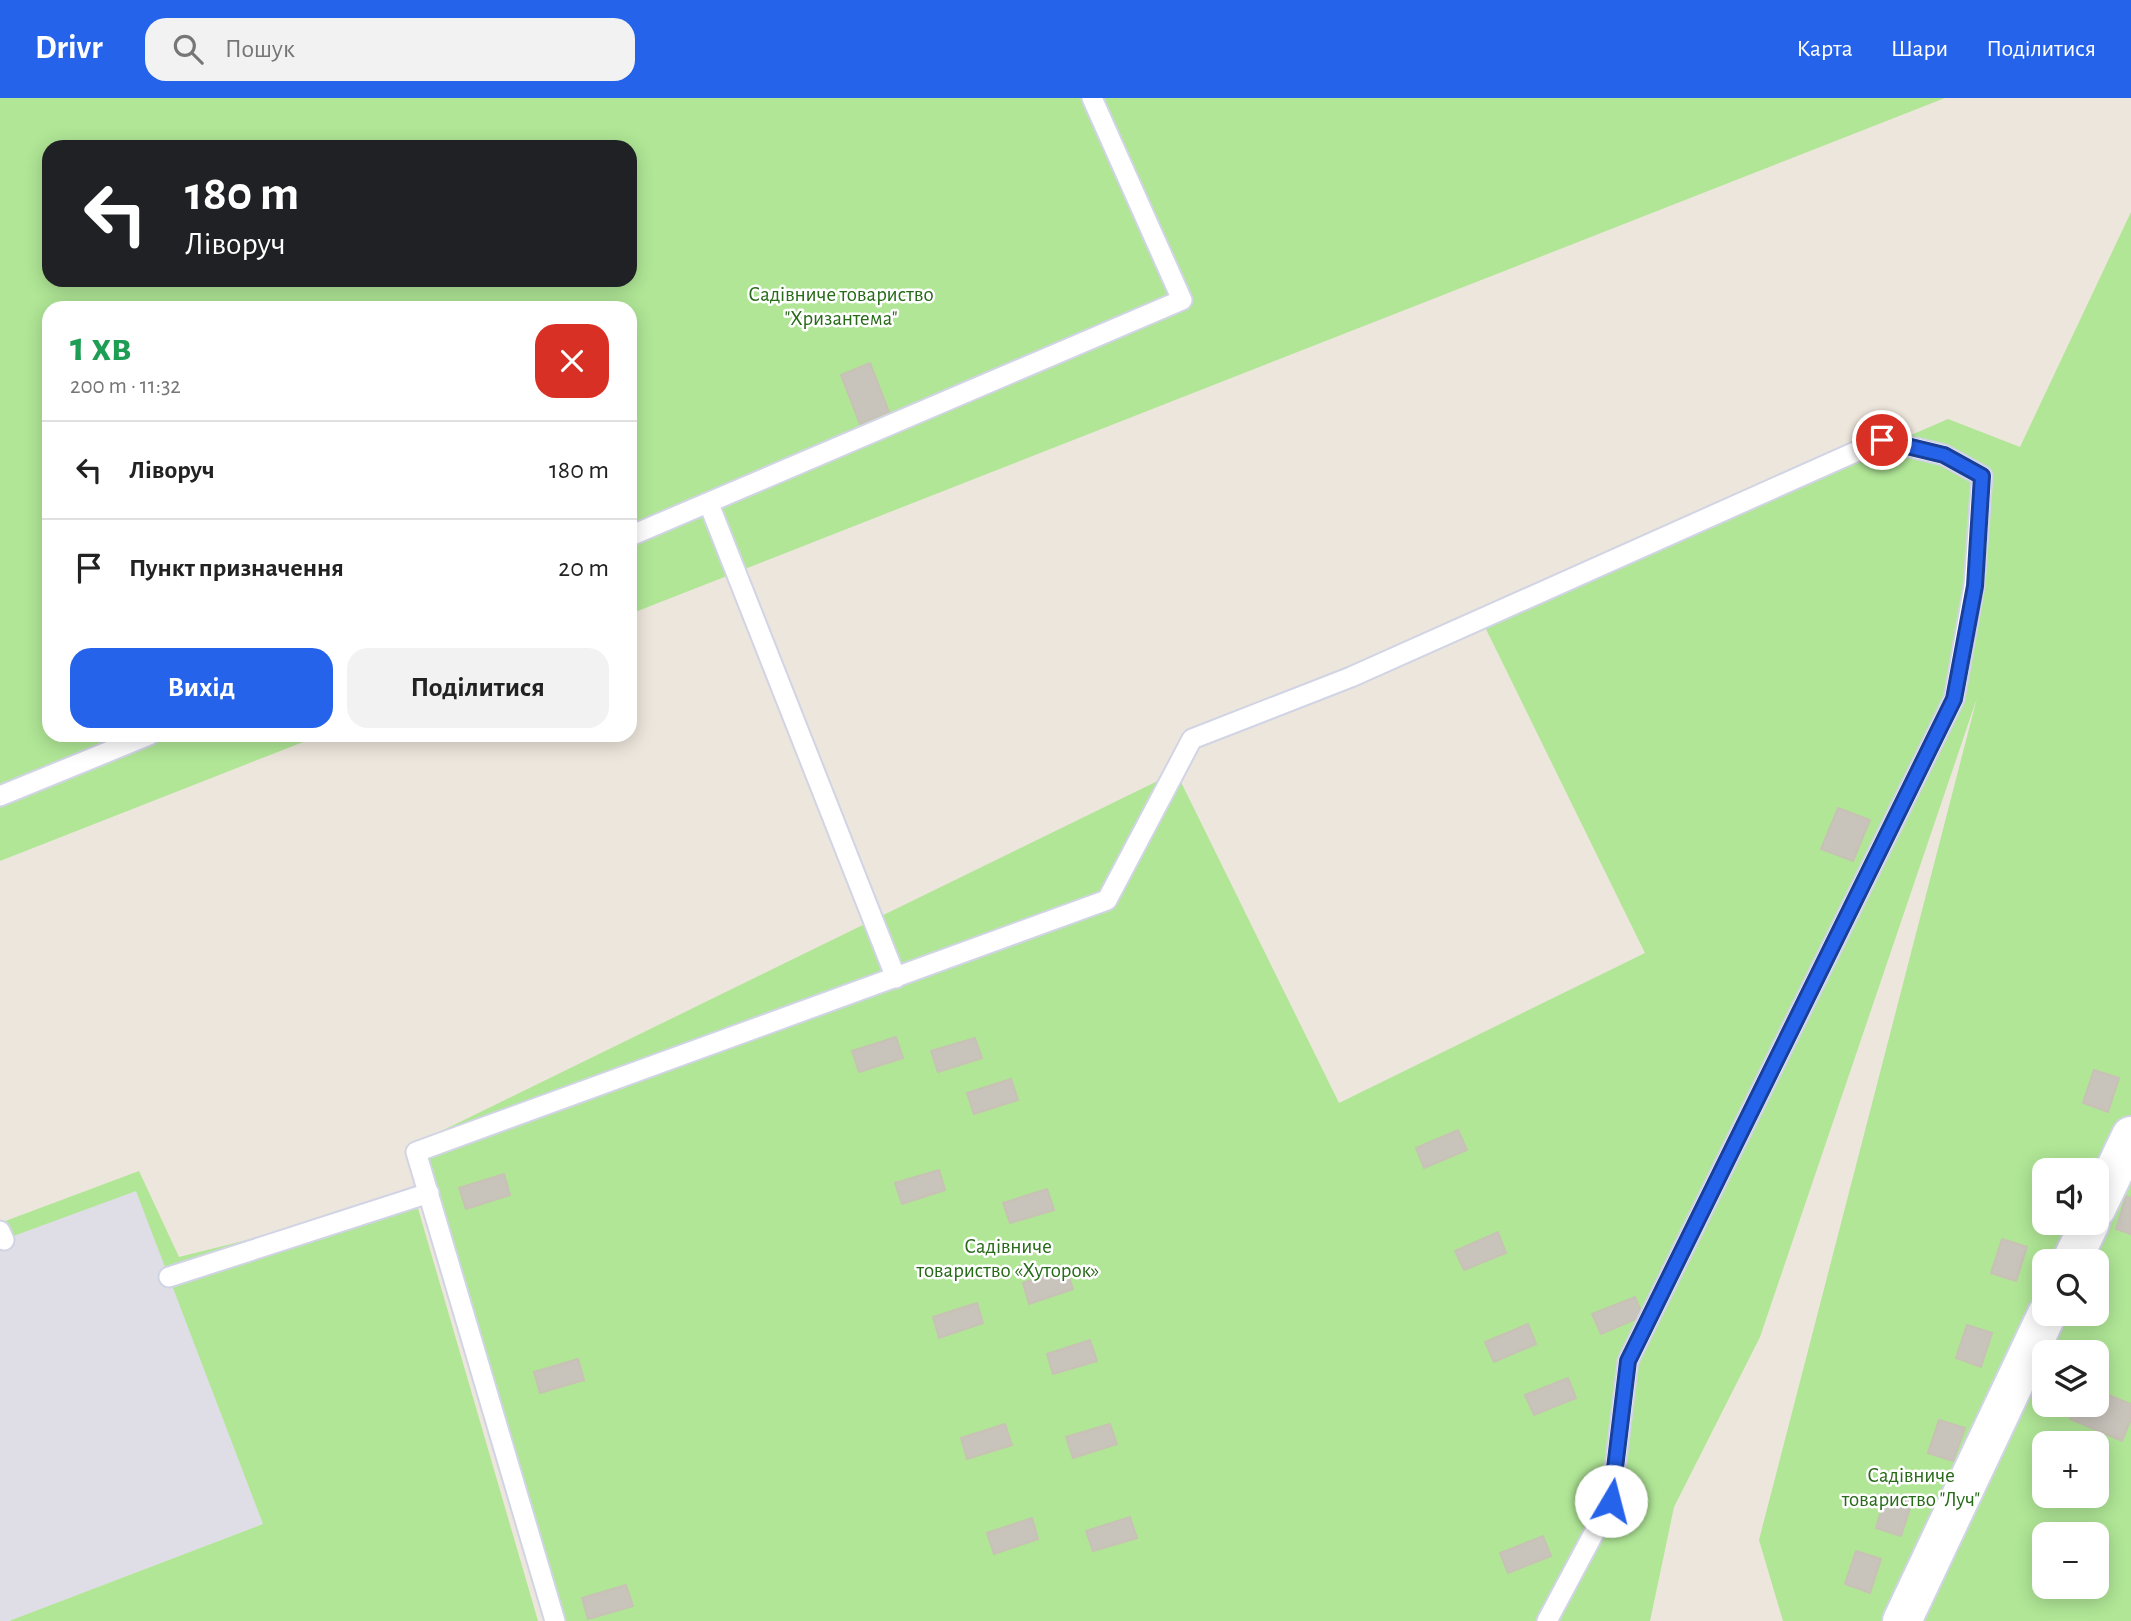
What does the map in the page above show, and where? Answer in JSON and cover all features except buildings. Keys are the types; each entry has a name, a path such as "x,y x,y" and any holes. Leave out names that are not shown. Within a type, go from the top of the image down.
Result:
{"street":[{"path":"2109,1182 2131,1136"},
{"path":"1902,1621 2041,1326"}],"lane":[{"path":"637,533 1182,300 1092,98"},
{"path":"555,1621 416,1152 1107,900 1192,739 1351,677 1882,440 1944,455 1982,476 1975,586 1954,699 1628,1361 1611,1501 1548,1621"},
{"path":"709,504 896,978"},
{"path":"0,796 132,742"},
{"path":"169,1277 429,1193"}],"shaded area":[{"path":"136,1190 263,1524 9,1621 0,1621 0,1241"}],"green space":[{"name":"Садівниче товариство \"Хризантема\"","path":"0,98 1945,98 637,611 637,301 42,301 42,742 303,742 0,861"},
{"name":"Садівниче товариство «Хуторок»","path":"2131,212 2131,1621 1783,1621 1759,1540 1977,698 1760,1337 1674,1507 1650,1621 566,1621 421,1141 1176,772 1339,1103 1645,953 1482,621 1948,419 2020,447"},
{"path":"139,1171 179,1257 415,1198 538,1621 9,1621 263,1524 136,1191 0,1241 0,1223"}],"route":[{"path":"1611,1501 1628,1361 1954,699 1975,586 1982,476 1944,455 1882,440"}],"park label":[{"name":"Садівниче товариство \"Луч\"","path":"1911,1487"}]}
